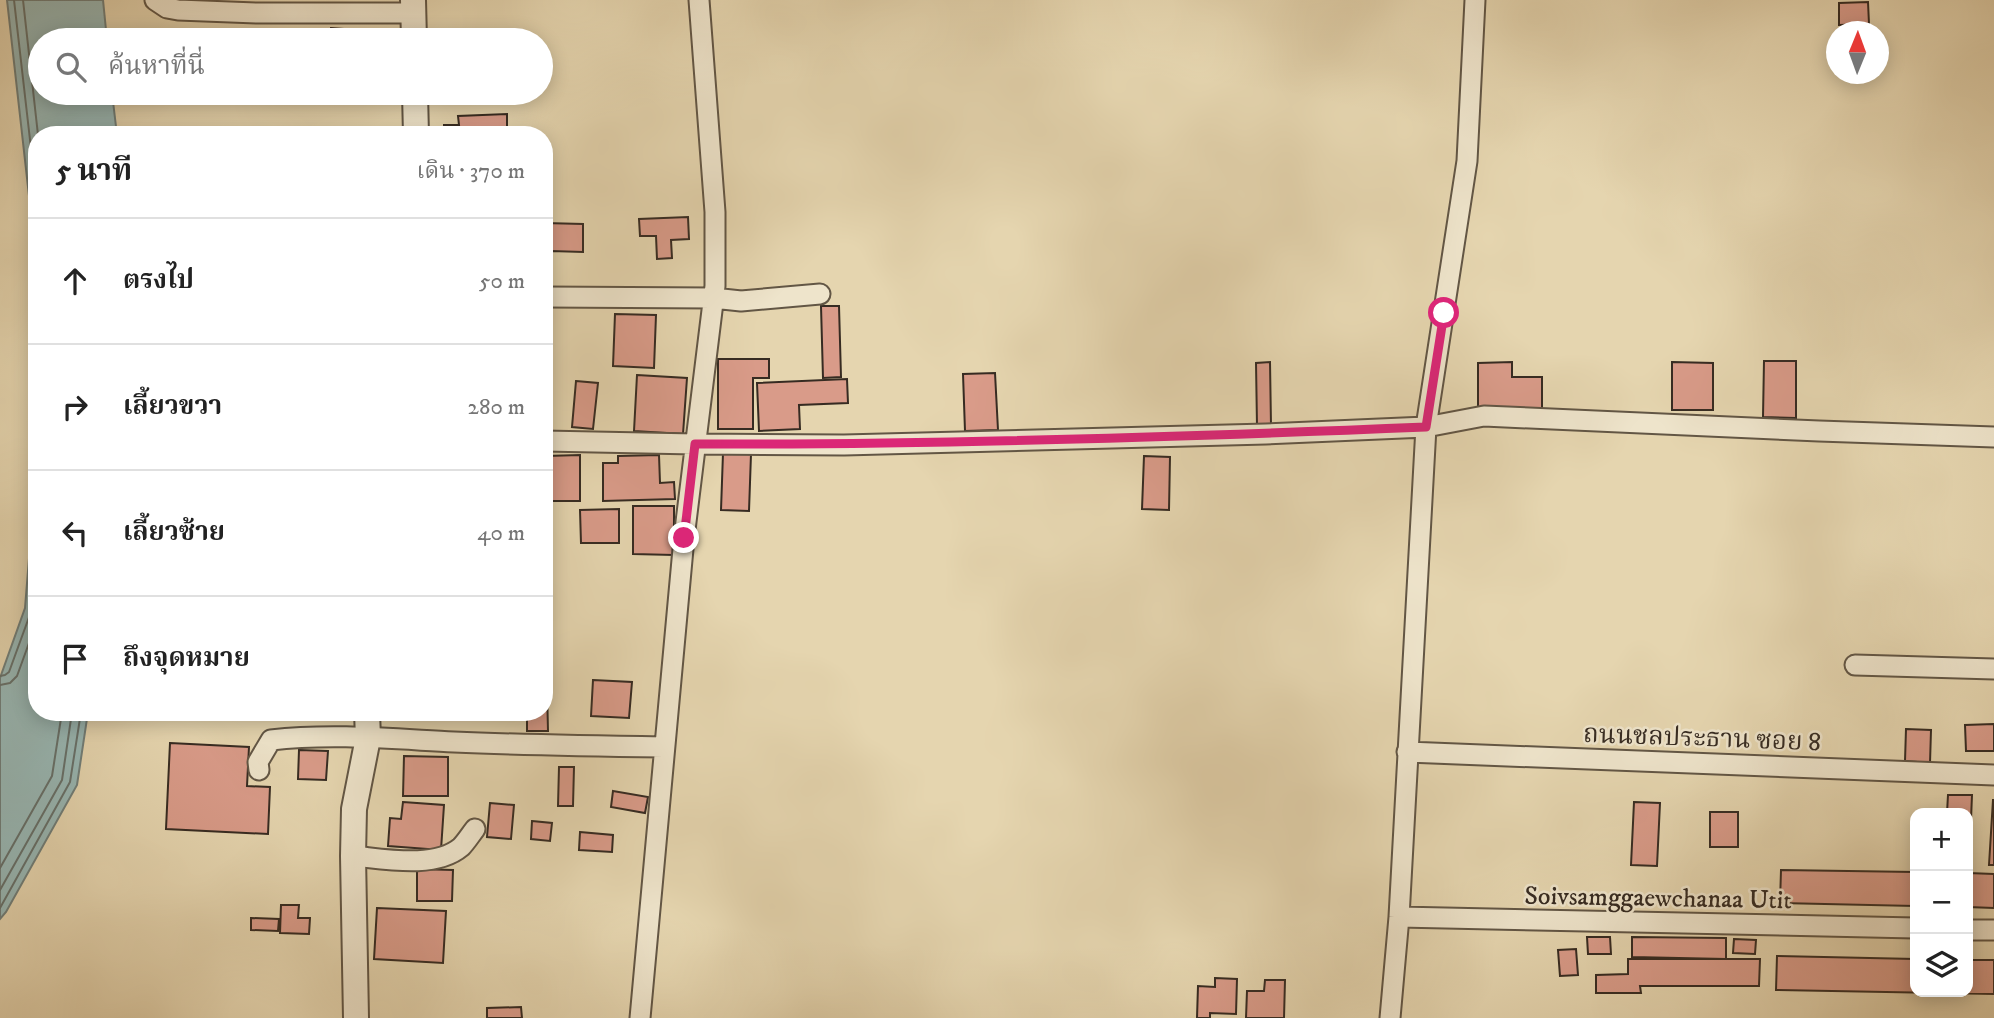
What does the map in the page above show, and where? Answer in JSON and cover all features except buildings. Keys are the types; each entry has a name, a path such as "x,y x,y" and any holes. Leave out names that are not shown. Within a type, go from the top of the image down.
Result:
{"street":[{"path":"155,0 167,8 178,10 257,13 413,6 414,28"},
{"path":"640,1018 684,538 713,298 715,212 699,0"},
{"path":"1390,1018 1399,917 1426,427 1467,161 1475,0"},
{"path":"415,105 416,126"},
{"path":"553,297 713,298 741,301 820,295"},
{"path":"553,441 845,445 1266,434 1426,427 1485,416 1994,437"},
{"path":"1855,665 1994,669"},
{"path":"356,1018 354,809 368,738 367,721"},
{"path":"259,770 258,762 271,740 298,737 534,746 664,747"},
{"name":"ถนนชลประธาน ซอย 8","path":"1407,752 1994,775"},
{"path":"353,856 415,861 442,858 461,847 475,829"},
{"name":"Soivsamggaewchanaa Utit","path":"1399,917 1910,928"},
{"path":"1973,930 1994,930"}],"water":[{"path":"7,0 103,0 106,28 28,28 28,105 113,105 116,126 28,126 28,187"},
{"path":"28,571 28,721 87,721 77,785 0,919 0,678 25,608"}],"route":[{"path":"684,538 695,444 845,445 1426,427 1444,313"}]}
